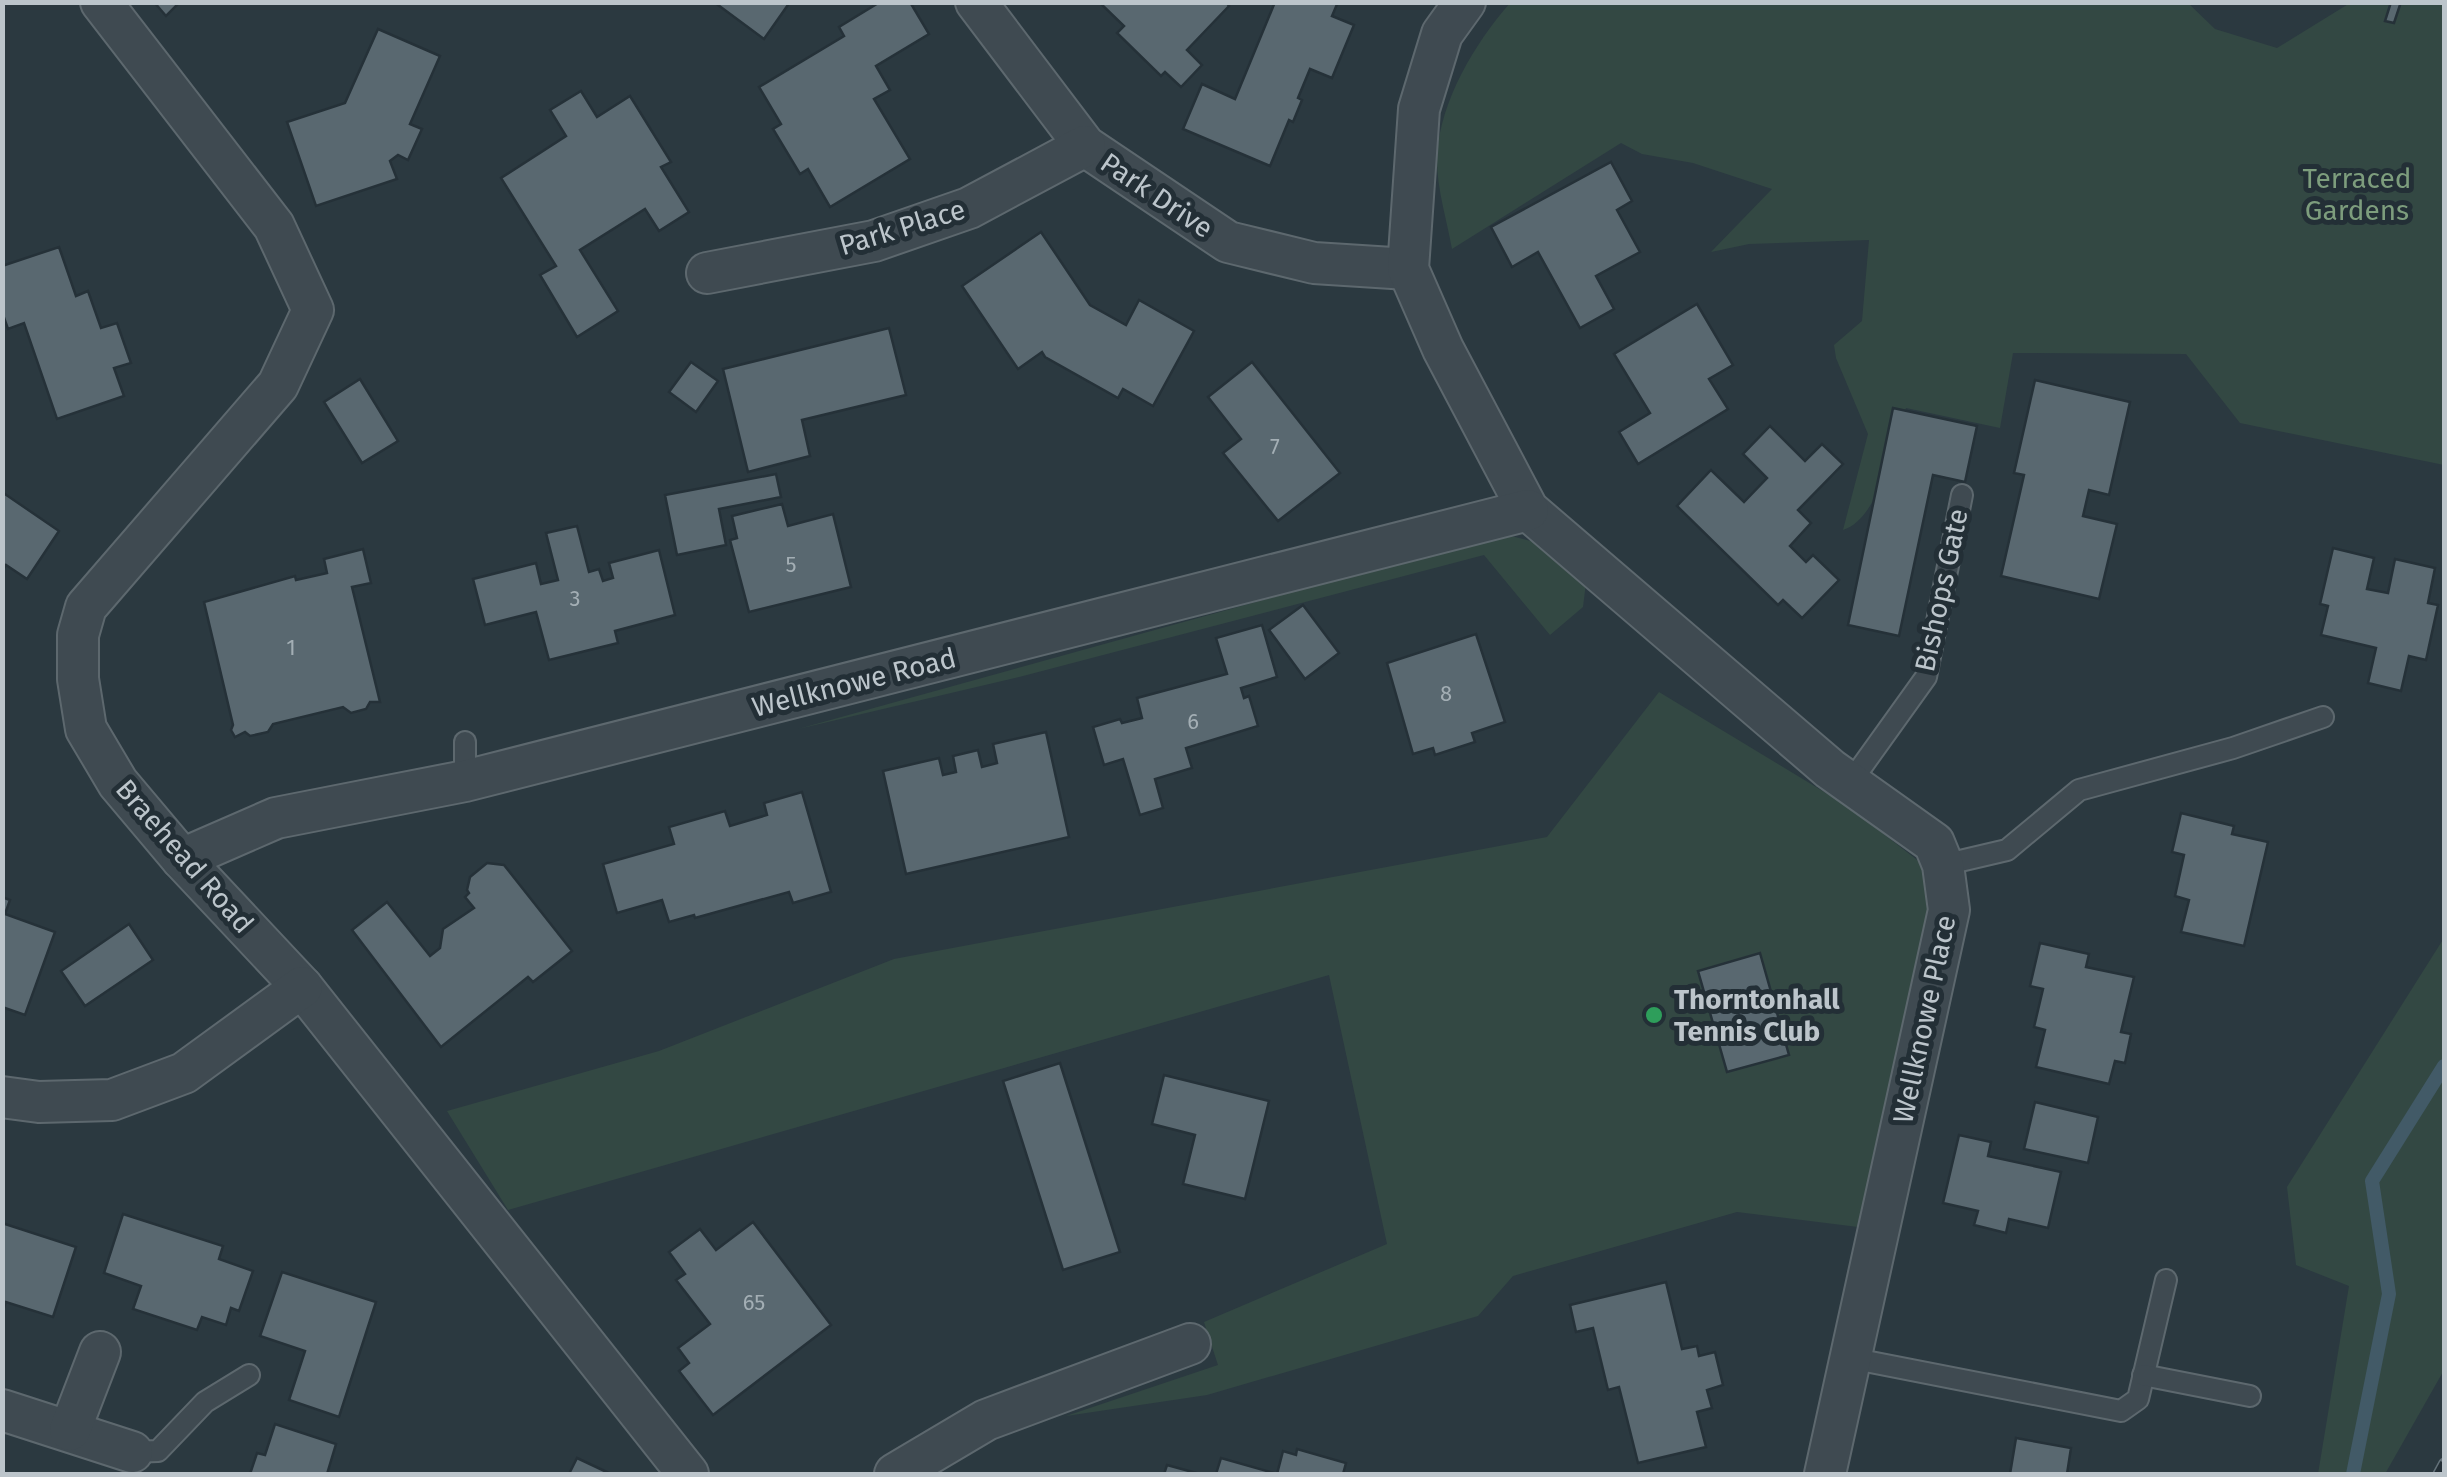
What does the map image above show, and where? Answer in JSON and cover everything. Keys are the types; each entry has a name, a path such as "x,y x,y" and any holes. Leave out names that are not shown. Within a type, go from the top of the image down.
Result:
{"street":[{"name":"Braehead Road","path":"102,2 274,226 313,310 278,386 86,607 78,635 78,679 86,730 118,783 182,859 302,987 688,1474"},
{"name":"Park Drive","path":"976,2 1084,146 1228,242 1314,263 1408,269"},
{"path":"1465,2 1442,34 1419,109 1408,269 1443,350 1528,510 1712,671 1850,783 1934,842 1943,865"},
{"name":"Park Place","path":"707,273 874,241 969,208 1084,146"},
{"name":"Wellknowe Road","path":"182,859 276,818 465,762 1528,510"},
{"name":"Wellknowe Place","path":"1824,1474 1949,910 1943,865"},
{"path":"2,1097 39,1102 112,1100 184,1072 302,987"},
{"path":"895,1474 986,1420 1190,1344"},
{"path":"70,1430 100,1352"},
{"path":"2,1410 132,1452"}],"lane":[{"name":"Bishops Gate","path":"1850,783 1926,676 1962,495"},
{"path":"1943,865 2007,850 2079,790 2233,748 2323,718"},
{"path":"1850,1358 2121,1411 2138,1398 2166,1280"},
{"path":"132,1452 158,1451 205,1402 249,1375"},
{"path":"2143,1375 2250,1396"}],"green space":[{"name":"Terraced Gardens","path":"1510,3 2188,3 2215,29 2277,48 2350,3 2444,3 2444,465 2240,423 2186,354 2013,353 2000,428 1906,408 1876,495 1856,523 1843,530 1868,434 1834,345 1862,321 1869,240 1749,244 1711,252 1772,189 1693,163 1642,154 1621,143 1452,249 1438,179 1440,135 1462,74 1484,36"},
{"path":"1511,536 1542,544 1587,575 1583,607 1550,635 1484,555 1023,676 798,729 1486,538"},
{"path":"1659,692 1849,807 1921,863 1931,896 1891,1146 1866,1228 1737,1212 1513,1276 1478,1316 1207,1395 1066,1416 1218,1365 1204,1322 1387,1244 1329,975 508,1210 447,1111 659,1051 894,959 1547,837"},
{"path":"2444,938 2444,1370 2385,1474 2318,1474 2349,1286 2296,1265 2287,1187"}],"building":[{"path":"154,2 180,2 166,16"},
{"path":"714,2 790,2 764,39"},
{"path":"880,2 910,2 929,34 876,66 890,90 874,99 910,159 830,207 808,169 800,174 773,129 781,124 759,87 844,36 839,27"},
{"path":"1099,2 1226,2 1229,6 1187,50 1202,65 1181,87 1165,72 1161,76 1117,33 1124,26"},
{"path":"1275,2 1338,2 1332,16 1354,25 1332,78 1310,69 1293,122 1289,120 1270,166 1183,129 1202,84 1235,99"},
{"path":"2391,2 2401,2 2394,23 2385,21"},
{"path":"378,29 440,56 410,124 422,129 408,160 398,155 390,161 397,179 316,206 287,122 345,103"},
{"path":"581,91 597,117 630,96 671,162 661,167 689,212 659,231 645,209 580,250 618,311 577,337 540,275 556,266 501,178 566,136 550,110"},
{"path":"1611,162 1632,201 1617,210 1640,252 1596,276 1614,309 1580,328 1538,252 1512,267 1491,227"},
{"path":"1041,232 1090,305 1126,325 1139,300 1194,331 1153,406 1123,389 1118,398 1042,352 1018,369 962,286"},
{"path":"59,247 76,296 88,291 101,328 117,323 131,363 114,368 124,396 57,419 24,323 8,329 2,312 2,266"},
{"path":"1697,304 1733,365 1709,379 1728,409 1638,464 1619,432 1650,413 1614,354"},
{"path":"889,328 906,395 802,420 810,456 748,472 723,369"},
{"path":"691,362 718,381 696,412 669,392"},
{"path":"1252,362 1340,473 1278,521 1223,453 1241,439 1208,397"},
{"path":"360,379 398,441 362,463 324,402"},
{"path":"2035,380 2130,402 2109,495 2089,490 2083,516 2117,524 2099,599 2001,576 2024,475 2014,473"},
{"path":"1893,408 1977,426 1965,482 1933,475 1899,636 1848,625"},
{"path":"1770,426 1805,461 1822,444 1843,464 1798,510 1811,523 1790,546 1806,562 1813,555 1839,580 1802,618 1783,600 1778,605 1677,506 1711,470 1744,502 1767,478 1743,454"},
{"path":"776,474 781,497 719,509 726,545 677,555 665,495"},
{"path":"2,492 59,531 27,579 6,565 2,571"},
{"path":"782,504 788,526 833,514 851,587 749,612 730,540 737,538 732,516"},
{"path":"577,526 589,572 599,569 603,581 613,578 609,563 659,550 675,615 615,631 618,643 549,660 536,612 485,625 473,579 536,563 541,584 558,580 546,533"},
{"path":"2333,548 2374,558 2367,589 2388,593 2395,559 2435,568 2428,603 2438,605 2426,660 2409,656 2401,691 2368,683 2376,648 2321,635 2328,606 2320,604"},
{"path":"363,549 371,583 352,587 380,702 370,702 366,709 351,713 343,707 273,724 268,732 250,736 245,732 235,737 204,602 295,576 296,580 327,573 324,559"},
{"path":"1303,605 1339,653 1305,679 1269,630"},
{"path":"1262,625 1277,677 1241,688 1244,698 1249,696 1258,726 1186,748 1192,768 1155,779 1163,808 1140,815 1123,759 1104,765 1093,727 1142,718 1137,698 1227,674 1216,638"},
{"path":"1476,634 1505,722 1472,733 1475,742 1435,755 1433,748 1413,754 1387,663"},
{"path":"1046,732 1069,837 906,874 883,771 939,758 943,775 956,772 953,756 978,750 982,767 997,763 993,744"},
{"path":"802,792 831,892 793,903 789,892 669,922 662,900 617,913 603,864 674,844 669,827 725,811 730,826 767,815 764,803"},
{"path":"2181,813 2234,826 2232,834 2268,842 2244,946 2181,932 2189,900 2175,896 2184,855 2172,852"},
{"path":"487,863 504,865 572,951 533,982 528,977 441,1047 352,930 387,902 430,956 440,948 443,929 474,908 465,897 470,877"},
{"path":"2,897 10,900 5,914 55,932 25,1015 2,1007"},
{"path":"129,924 153,960 85,1006 61,971"},
{"path":"2040,943 2089,954 2086,967 2134,977 2121,1032 2131,1034 2125,1063 2115,1061 2109,1084 2036,1067 2045,1030 2034,1027 2043,989 2030,986"},
{"path":"1760,953 1789,1055 1727,1072 1698,971"},
{"path":"1060,1063 1120,1252 1063,1270 1003,1081"},
{"path":"1164,1075 1269,1101 1245,1199 1183,1184 1195,1135 1152,1124"},
{"path":"2035,1102 2098,1117 2088,1163 2024,1149"},
{"path":"1959,1135 1991,1142 1988,1156 2061,1172 2048,1228 2009,1219 2006,1233 1974,1225 1978,1211 1943,1203"},
{"path":"123,1214 223,1246 219,1259 253,1271 239,1311 231,1308 226,1325 202,1317 197,1330 133,1309 141,1286 104,1273"},
{"path":"753,1222 831,1325 713,1415 679,1371 689,1363 678,1348 710,1324 676,1280 685,1274 669,1252 700,1229 716,1250"},
{"path":"2,1223 76,1247 53,1317 6,1302 2,1313"},
{"path":"282,1272 376,1302 339,1417 289,1400 305,1351 260,1336"},
{"path":"1666,1282 1682,1349 1697,1346 1699,1356 1715,1352 1723,1385 1707,1390 1712,1408 1697,1412 1706,1447 1638,1463 1619,1387 1608,1390 1593,1328 1576,1332 1570,1305"},
{"path":"275,1424 336,1444 327,1474 250,1474 257,1453 265,1455"},
{"path":"2016,1438 2071,1448 2067,1474 2010,1474"},
{"path":"1297,1449 1346,1463 1343,1474 1277,1474 1283,1451 1296,1455"},
{"path":"577,1458 611,1474 569,1474"},
{"path":"1221,1458 1277,1474 1216,1474"},
{"path":"1167,1465 1200,1474 1164,1474"}],"waterway":[{"path":"2353,1474 2389,1294 2372,1181 2444,1066"}],"railway":[{"path":"2438,1474 2444,1463"}],"place":[{"name":"Thorntonhall Tennis Club","path":"1654,1015"}]}
